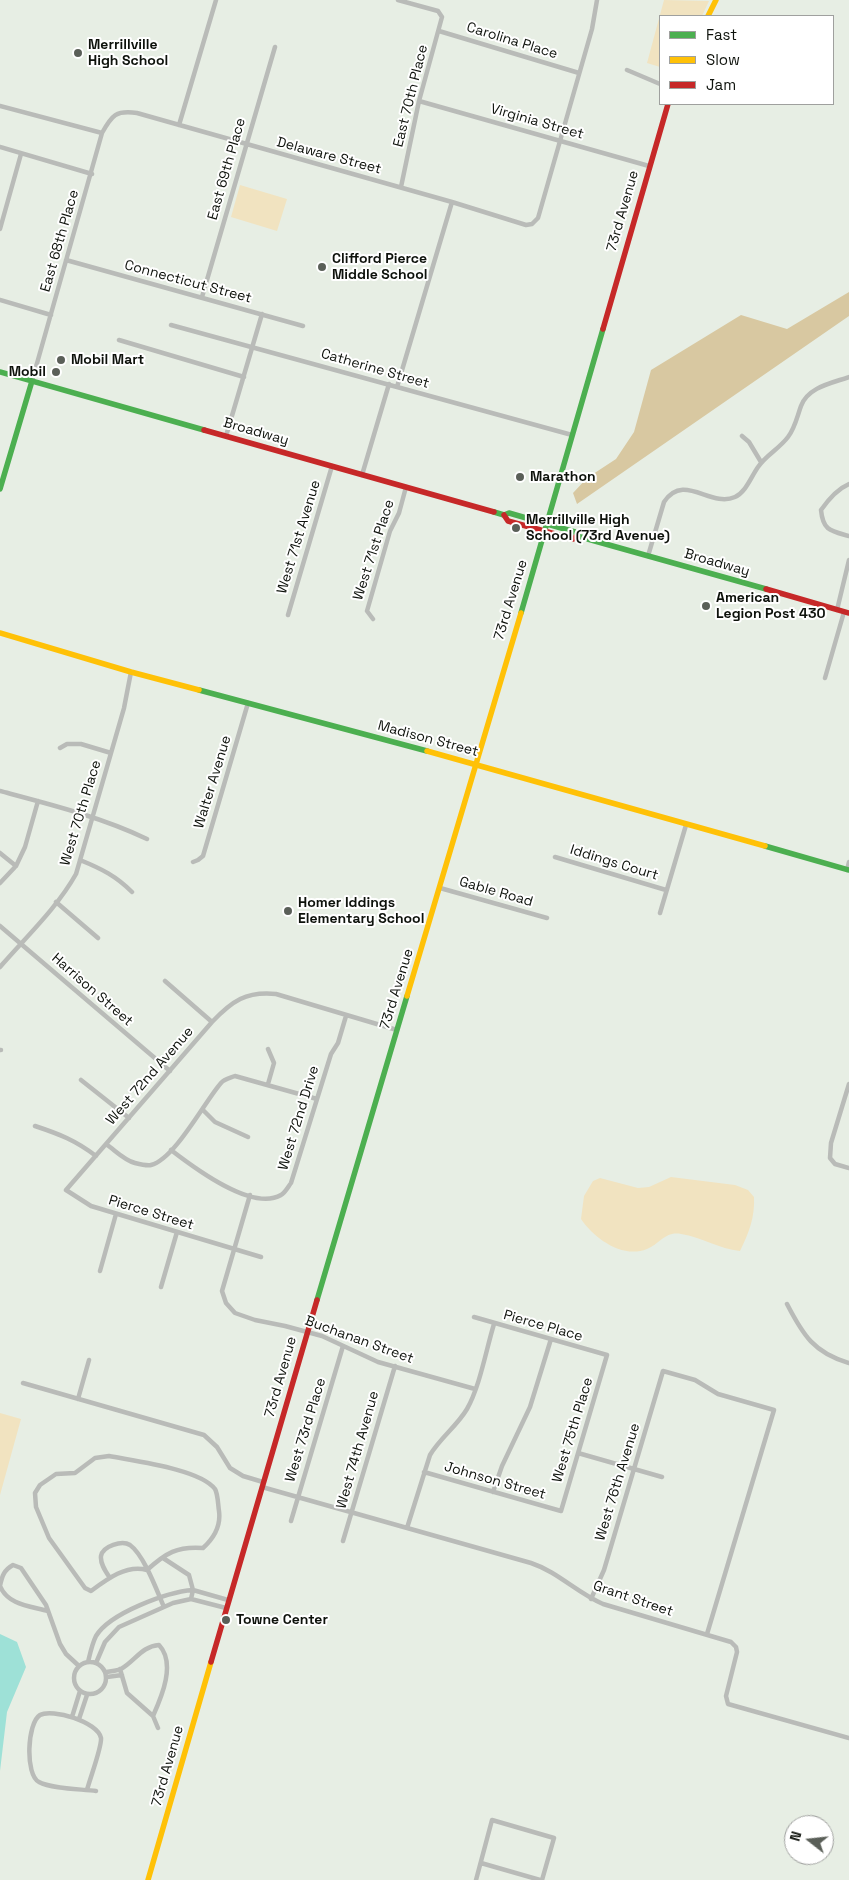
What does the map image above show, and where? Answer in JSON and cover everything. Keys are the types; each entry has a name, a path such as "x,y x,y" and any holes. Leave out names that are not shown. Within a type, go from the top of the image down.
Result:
{"street":[{"path":"178,125 216,0"},
{"name":"East 70th Place","path":"398,0 438,11 442,17 419,101 401,188"},
{"path":"559,140 592,29 597,0"},
{"path":"708,15 716,0"},
{"name":"Carolina Place","path":"439,31 578,73"},
{"name":"East 69th Place","path":"202,297 275,47"},
{"path":"627,70 659,84"},
{"name":"Virginia Street","path":"419,101 649,166"},
{"name":"73rd Avenue","path":"148,1880 306,1332 440,888 668,105"},
{"path":"0,106 102,133"},
{"name":"Delaware Street","path":"118,112 137,113 452,202 526,225 532,224 538,218 559,140"},
{"name":"East 68th Place","path":"32,381 92,174 102,133 108,122 118,112"},
{"path":"0,147 92,174"},
{"path":"0,229 21,154"},
{"path":"398,387 452,202"},
{"name":"Connecticut Street","path":"66,260 303,326"},
{"path":"0,300 50,315"},
{"path":"226,436 262,314"},
{"name":"Catherine Street","path":"171,325 572,435"},
{"path":"119,340 244,376"},
{"name":"Broadway","path":"0,372 504,515 509,513 575,532 577,536 847,612"},
{"path":"648,556 664,502 669,495 675,490 683,489 730,498 737,496 744,489 761,462 781,446 792,431 802,404 809,394 818,388 849,377"},
{"path":"0,489 32,381"},
{"path":"362,475 388,384"},
{"path":"742,436 749,442 761,462"},
{"name":"West 71st Avenue","path":"288,615 332,466"},
{"path":"849,484 843,486 828,500 821,510 822,521 829,531 849,536"},
{"name":"West 71st Place","path":"372,619 367,611 390,531 399,512 406,487"},
{"name":"Broadway","path":"504,515 508,521 573,539 577,536"},
{"path":"837,610 849,560"},
{"path":"825,678 847,612"},
{"name":"Madison Street","path":"0,634 248,704 476,764 848,870"},
{"name":"West 70th Place","path":"0,967 68,888 80,860 124,708 131,672"},
{"name":"Walter Avenue","path":"193,862 202,856 248,704"},
{"path":"60,748 67,744 81,744 111,753"},
{"path":"0,791 91,817 147,839"},
{"path":"0,883 16,866 25,847 38,801"},
{"path":"660,913 686,824"},
{"path":"0,853 16,866"},
{"name":"Iddings Court","path":"555,857 666,890"},
{"path":"80,860 105,871 118,879 132,892"},
{"path":"848,870 849,862"},
{"name":"Gable Road","path":"440,888 547,918"},
{"path":"56,902 98,938"},
{"name":"Harrison Street","path":"0,926 170,1071"},
{"path":"165,981 212,1022"},
{"name":"West 72nd Avenue","path":"66,1190 225,1008 249,994 262,993 276,994 346,1016"},
{"path":"346,1016 398,1030"},
{"name":"West 72nd Drive","path":"170,1150 208,1178 224,1186 268,1199 282,1195 291,1183 331,1054 338,1043 346,1016"},
{"path":"268,1049 274,1063 268,1084"},
{"path":"106,1144 128,1160 138,1164 150,1165 161,1159 170,1150 203,1110 222,1082 235,1076 317,1099"},
{"path":"80,1080 128,1118"},
{"path":"849,1084 847,1097 832,1143 830,1158 835,1164 849,1168"},
{"path":"203,1110 215,1122 248,1137"},
{"path":"35,1126 64,1135 79,1143 96,1156"},
{"name":"Pierce Street","path":"66,1190 91,1206 261,1257"},
{"path":"234,1249 250,1195"},
{"path":"100,1271 116,1214"},
{"path":"161,1287 177,1232"},
{"name":"Buchanan Street","path":"234,1249 222,1291 226,1303 235,1313 255,1320 327,1338 370,1359 475,1389"},
{"path":"787,1304 808,1340 833,1359 849,1363"},
{"name":"Pierce Place","path":"474,1317 607,1355"},
{"path":"407,1528 424,1472 433,1450 465,1412 475,1389 494,1324"},
{"path":"494,1492 502,1466 530,1407 550,1339"},
{"name":"West 73rd Place","path":"291,1521 343,1346"},
{"name":"West 75th Place","path":"560,1511 607,1355"},
{"path":"78,1399 89,1360"},
{"name":"West 74th Avenue","path":"343,1540 395,1366"},
{"name":"West 76th Avenue","path":"591,1598 604,1570 663,1371 695,1380 718,1394 774,1410 707,1634"},
{"name":"Grant Street","path":"23,1383 204,1435 217,1448 230,1468 262,1485 351,1513 538,1565 603,1604 731,1642 737,1648 737,1656 726,1696 728,1704 849,1738"},
{"path":"578,1453 662,1477"},
{"path":"109,1456 173,1468 207,1482 216,1490 220,1519 213,1539 203,1548 183,1548 167,1553 147,1570 137,1567 129,1569 110,1578 91,1591 85,1588 49,1538 36,1507 35,1493 40,1485 56,1474 75,1473 95,1458 109,1456"},
{"name":"Johnson Street","path":"424,1472 560,1511"},
{"path":"110,1578 102,1564 101,1556 106,1549 114,1545 124,1543 130,1545 147,1570 164,1607"},
{"path":"162,1558 188,1576 193,1590 191,1599"},
{"path":"48,1610 14,1602 3,1594 0,1586 6,1569 13,1565 21,1568 46,1605 48,1610 60,1644 66,1654 80,1666"},
{"path":"88,1662 96,1636 114,1618 177,1592 193,1590 228,1600"},
{"path":"96,1663 105,1642 118,1627 164,1607 181,1600 191,1599 226,1608"},
{"path":"106,1675 121,1672 152,1646 158,1645 165,1652 166,1664 165,1678 159,1702 153,1716"},
{"path":"88,1662 96,1663 102,1667 106,1675 105,1686 101,1691 87,1695 75,1685 75,1673 80,1666 88,1662"},
{"path":"121,1672 127,1693 153,1716 158,1728"},
{"path":"72,1717 80,1691"},
{"path":"79,1719 87,1695"},
{"path":"87,1790 100,1748 101,1738 97,1730 89,1723 72,1717 46,1713 35,1719 29,1742 34,1778 39,1782 87,1790 96,1790"},
{"path":"476,1880 480,1863 492,1820 554,1838 541,1880 480,1863"}],"shaded area":[{"path":"664,0 709,1 702,15 660,15"},
{"path":"659,19 659,67 647,63"},
{"path":"240,185 287,199 277,231 231,217"},
{"path":"849,292 849,316 577,504 573,493 587,478 616,459 634,432 651,370 741,315 787,329"},
{"path":"671,1177 735,1185 748,1190 754,1197 754,1211 749,1231 740,1251 681,1234 671,1234 647,1249 628,1251 610,1245 601,1239 581,1219 584,1196 593,1181 600,1178 638,1188 649,1187"},
{"path":"0,1413 21,1419 0,1495"}],"water":[{"path":"0,1634 17,1642 26,1667 7,1712 0,1771"}],"traffic: fast":[{"path":"521,613 603,329"},
{"path":"0,372 204,430"},
{"path":"0,489 32,381"},
{"path":"494,512 504,515 509,513 575,532 577,536 766,589"},
{"path":"199,690 427,751"},
{"path":"765,846 849,870"},
{"path":"317,1300 407,996"}],"traffic: slow":[{"path":"708,15 716,0"},
{"path":"407,996 521,613"},
{"path":"0,633 199,690"},
{"path":"427,751 765,846"},
{"path":"148,1880 211,1662"}],"traffic: jam":[{"path":"603,329 668,105"},
{"path":"204,430 494,512"},
{"path":"504,515 508,521 573,539 577,536"},
{"path":"766,589 849,613"},
{"path":"211,1662 317,1300"}],"place":[{"name":"Merrillville High School","path":"78,53"},
{"name":"Clifford Pierce Middle School","path":"322,267"},
{"name":"Mobil Mart","path":"61,360"},
{"name":"Mobil","path":"56,372"},
{"name":"Marathon","path":"520,477"},
{"name":"Merrillville High School (73rd Avenue)","path":"516,528"},
{"name":"American Legion Post 430","path":"706,606"},
{"name":"Homer Iddings Elementary School","path":"288,911"},
{"name":"Towne Center","path":"226,1620"}]}
